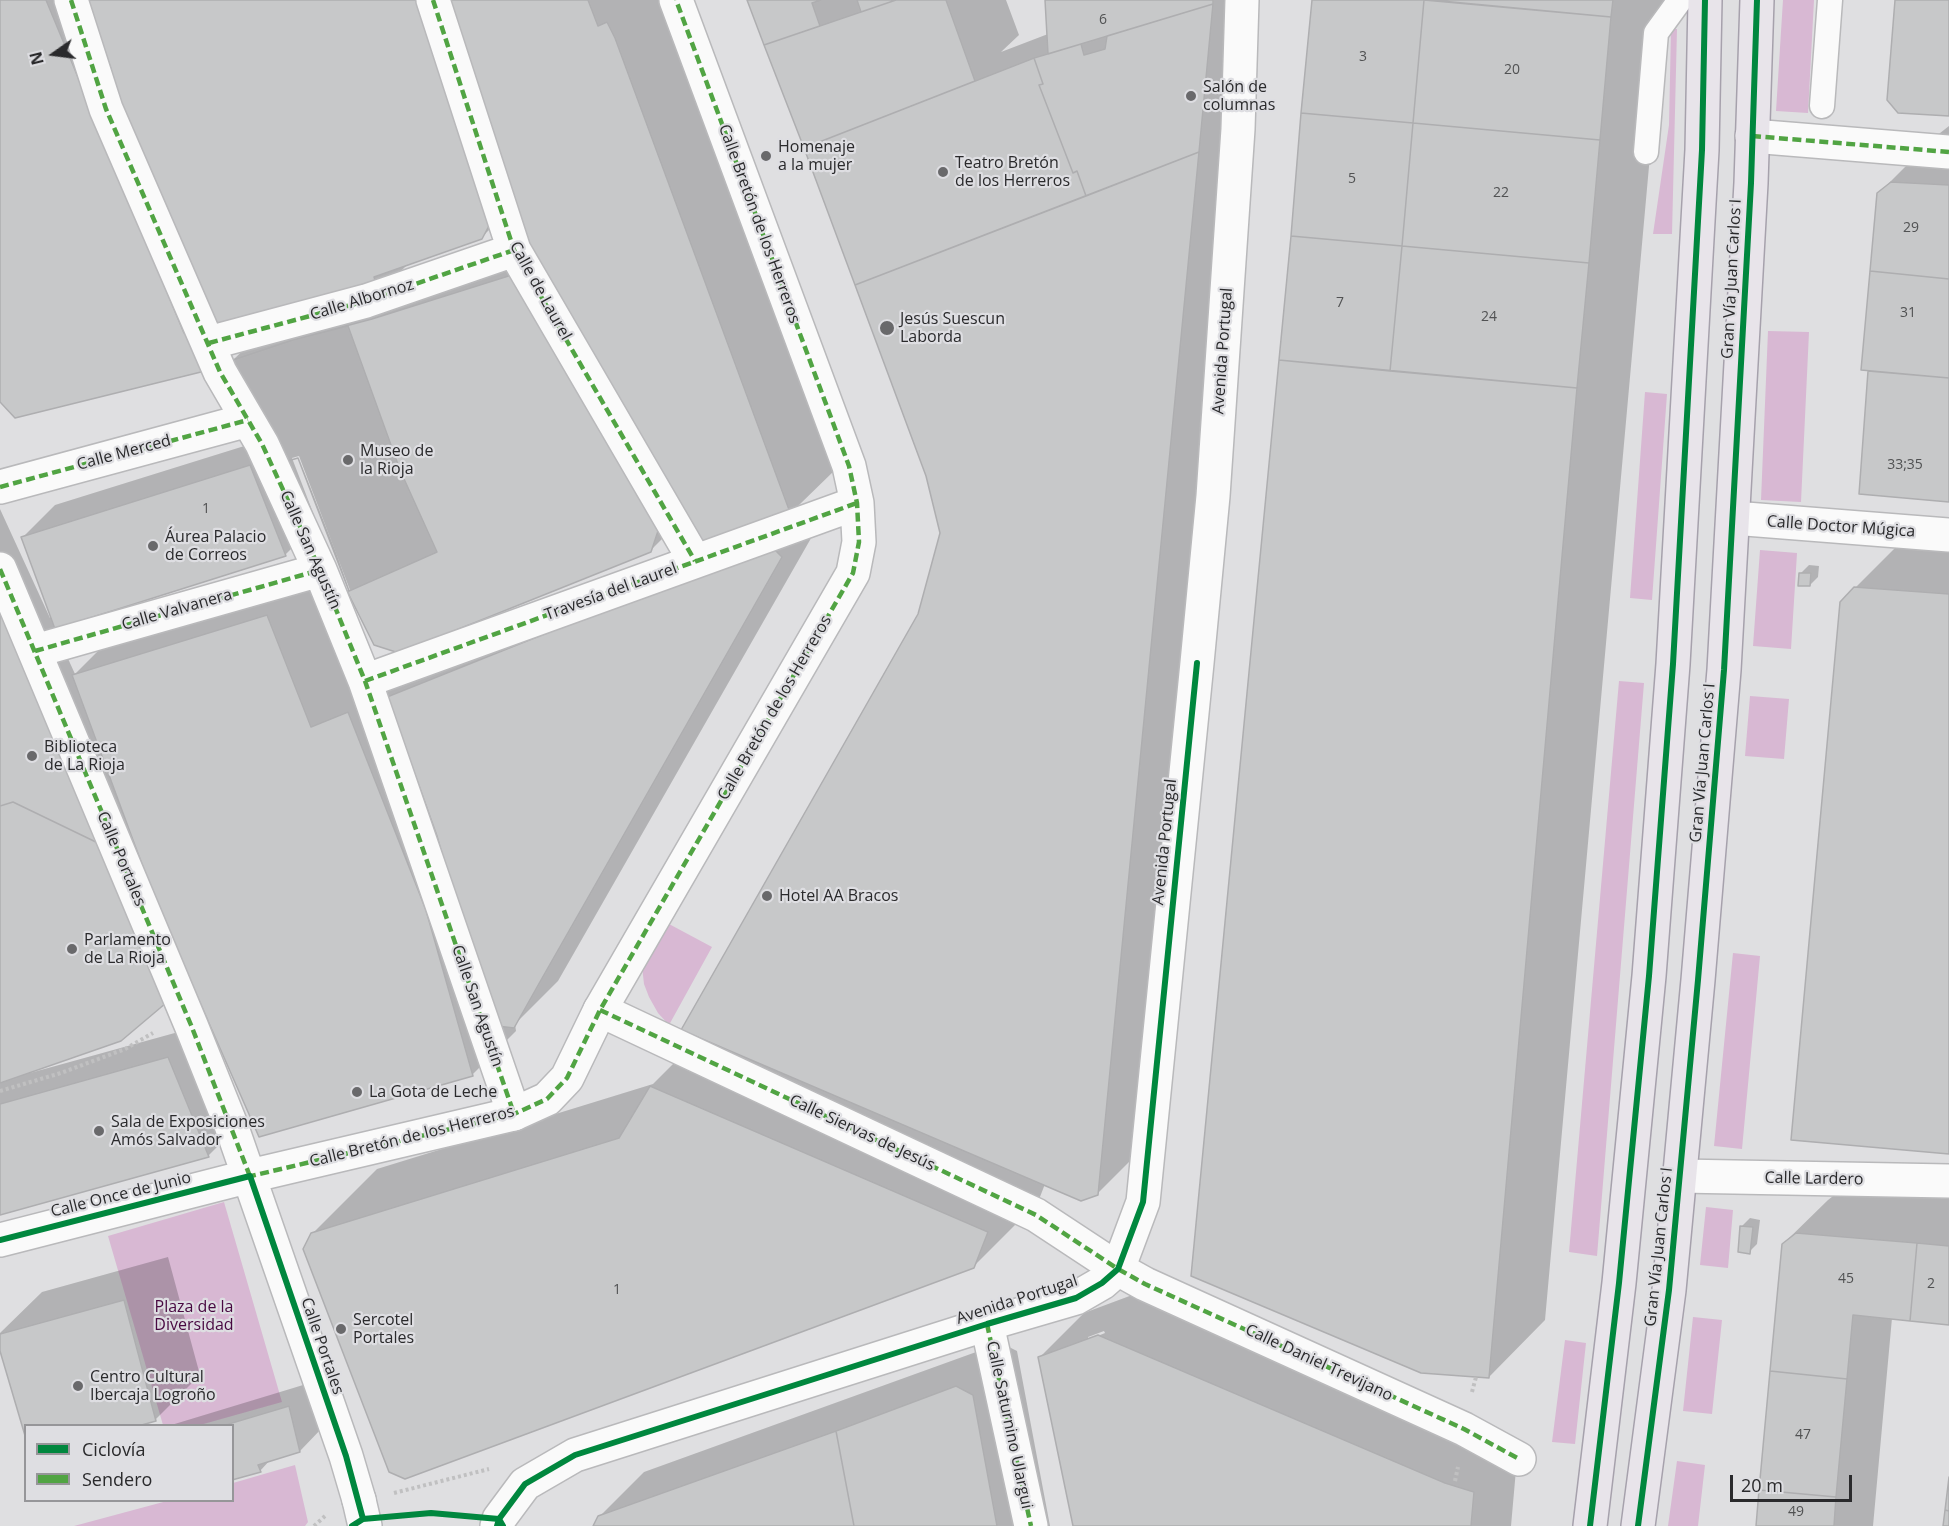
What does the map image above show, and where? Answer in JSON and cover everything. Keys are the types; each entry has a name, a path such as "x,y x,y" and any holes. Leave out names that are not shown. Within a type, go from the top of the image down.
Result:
{"main road":[{"path":"1590,1526 1618,1295 1649,976 1672,687 1702,150 1705,0"},
{"name":"Gran Vía Juan Carlos I","path":"1638,1526 1669,1290 1721,706 1733,518 1757,0"}],"street":[{"name":"Calle San Agustín","path":"71,0 106,109 220,372 262,444 320,570 365,681 514,1114"},
{"name":"Calle de Laurel","path":"433,0 514,250 695,561"},
{"name":"Calle Bretón de los Herreros","path":"250,1176 514,1114 547,1099 567,1078 600,1010 853,573 859,542 857,503 849,466 676,0"},
{"name":"Avenida Portugal","path":"497,1526 499,1519 525,1484 575,1455 987,1324 1076,1298 1102,1283 1118,1269 1143,1202 1202,615 1214,484 1237,141 1242,0"},
{"path":"1752,136 1949,152"},
{"name":"Calle Albornoz","path":"209,343 366,301 514,250"},
{"name":"Calle Merced","path":"0,487 248,420"},
{"name":"Travesía del Laurel","path":"365,681 857,503"},
{"name":"Calle Doctor Múgica","path":"1733,518 1949,535"},
{"name":"Calle Portales","path":"0,569 186,1015 250,1176 346,1456 362,1513"},
{"name":"Calle Valvanera","path":"35,651 320,570"},
{"name":"Calle Siervas de Jesús","path":"600,1010 1036,1215 1118,1269"},
{"name":"Calle Once de Junio","path":"0,1240 250,1176"},
{"name":"Calle Lardero","path":"1680,1176 1949,1181"},
{"name":"Calle Daniel Trevijano","path":"1118,1269 1464,1429 1519,1459"},
{"name":"Calle Saturnino Ulargui","path":"987,1324 1030,1526"}],"lane":[{"path":"1646,152 1656,33 1680,0"},
{"path":"1822,106 1830,0"}],"path":[{"path":"0,1091 125,1049 186,1015"},
{"path":"362,1513 410,1490 490,1469 499,1464"}],"green space":[{"path":"1783,0 1814,0 1808,113 1776,111"},
{"path":"1671,29 1677,29 1672,234 1653,234 1669,125"},
{"path":"1768,331 1809,332 1801,502 1761,500"},
{"path":"1645,392 1667,394 1652,600 1630,598"},
{"path":"1760,550 1797,553 1791,649 1753,646"},
{"path":"1619,681 1644,683 1597,1256 1569,1252"},
{"path":"1750,696 1789,699 1784,759 1745,756"},
{"path":"669,924 712,947 669,1025 658,1013 649,997 644,984 642,966 661,928"},
{"path":"1733,953 1760,956 1742,1149 1714,1146"},
{"name":"Plaza de la Diversidad","path":"224,1202 282,1402 204,1424 163,1424 108,1236"},
{"path":"1706,1207 1733,1210 1728,1268 1700,1265"},
{"path":"1693,1317 1722,1320 1712,1414 1683,1411"},
{"path":"1565,1340 1586,1343 1575,1444 1552,1442"},
{"path":"1677,1461 1705,1465 1698,1526 1668,1526"},
{"path":"295,1465 308,1522 305,1526 74,1526 163,1502 234,1502 234,1483"}],"building":[{"path":"0,0 46,0 184,333 188,331 205,371 15,418 0,402"},
{"path":"87,0 421,0 491,222 482,239 374,277 380,294 219,339 105,71 111,69"},
{"path":"445,0 588,0 598,26 607,22 615,38 791,515 707,550 524,239"},
{"path":"747,0 821,0 812,3 820,26 764,45"},
{"path":"857,0 896,0 861,12"},
{"path":"896,0 946,0 975,81 804,148 764,45"},
{"path":"1045,0 1213,0 1213,4 1048,54"},
{"path":"1312,0 1424,0 1413,123 1301,113"},
{"path":"1424,0 1611,17 1600,140 1413,123"},
{"path":"1431,0 1613,0 1611,17"},
{"path":"1895,0 1949,0 1949,116 1898,113 1887,100"},
{"path":"1213,4 1199,152 1086,196 1077,171 1073,173 1039,85 1043,84 1034,58 1081,44 1084,55 1105,49 1107,36"},
{"name":"Teatro Bretón de los Herreros","path":"1034,58 1043,84 1039,85 1073,173 1077,171 1086,196 855,285 804,148"},
{"path":"1301,113 1413,123 1402,246 1291,236"},
{"path":"1413,123 1600,140 1589,263 1402,246"},
{"path":"1199,152 1098,1195 1081,1201 681,1030 918,614 940,533 926,476 855,285"},
{"path":"1891,182 1949,185 1949,279 1870,271 1877,193"},
{"path":"1291,236 1402,246 1390,371 1279,360"},
{"path":"1402,246 1589,263 1577,388 1390,371"},
{"path":"1870,271 1949,279 1949,378 1861,370"},
{"path":"518,273 659,528 651,552 399,653 374,645 347,591 349,591 335,552 298,458 281,463 230,361"},
{"name":"Museo de la Rioja","path":"348,326 400,470 437,552 349,591 298,458 281,463 230,361 293,340"},
{"path":"1279,360 1577,388 1489,1378 1421,1373 1191,1276"},
{"path":"1868,371 1949,378 1949,502 1859,494"},
{"name":"Áurea Palacio de Correos","path":"250,465 286,556 55,629 21,537"},
{"path":"769,544 782,557 514,1028 489,1025 437,836 387,697"},
{"path":"1799,573 1811,573 1810,586 1798,586"},
{"path":"1854,587 1949,594 1949,1154 1791,1140 1840,602"},
{"name":"Biblioteca de La Rioja","path":"0,610 100,844 13,802 0,806"},
{"path":"267,615 311,727 348,712 426,910 473,1076 259,1137 157,905 72,675"},
{"name":"Parlamento de La Rioja","path":"13,802 100,844 166,1003 121,1041 0,1083 0,806"},
{"name":"Sala de Exposiciones Amós Salvador","path":"168,1057 209,1157 0,1215 0,1104"},
{"path":"650,1086 988,1232 974,1268 405,1479 389,1472 303,1249 311,1233 619,1138"},
{"path":"1740,1226 1753,1227 1750,1254 1738,1252"},
{"path":"1796,1233 1917,1243 1910,1321 1853,1315 1847,1379 1770,1371 1782,1244"},
{"path":"1917,1243 1949,1246 1949,1325 1910,1321"},
{"name":"Centro Cultural Ibercaja Logroño","path":"124,1300 156,1421 145,1424 24,1424 24,1432 0,1351 0,1334"},
{"path":"1098,1335 1445,1483 1474,1492 1471,1526 1073,1526 1038,1357"},
{"path":"1770,1371 1847,1379 1836,1497 1759,1490"},
{"path":"956,1386 973,1395 997,1526 854,1526 836,1431"},
{"path":"289,1406 300,1452 258,1465 261,1472 234,1479 234,1424 229,1424"},
{"path":"836,1431 854,1526 593,1526 598,1516"},
{"path":"1949,1477 1949,1511 1945,1510"},
{"path":"1759,1490 1836,1497 1834,1526 1756,1526"},
{"path":"1945,1510 1949,1511 1949,1526 1943,1526"}],"marked path":[{"path":"71,0 106,109 220,372 262,444 320,570 365,681 514,1114"},
{"path":"433,0 514,250 695,561"},
{"path":"247,1177 514,1114 547,1099 567,1078 600,1010 853,573 859,542 857,503 849,466 676,0"},
{"path":"1752,136 1949,152"},
{"path":"209,343 366,301 514,250"},
{"path":"0,487 248,420"},
{"path":"365,681 857,503"},
{"path":"0,569 191,1025 251,1179"},
{"path":"35,651 320,570"},
{"path":"600,1010 1036,1215 1145,1284 1464,1429 1519,1459"},
{"path":"987,1324 1031,1526"}],"cycle path":[{"path":"1590,1526 1619,1283 1649,976 1673,664 1702,150 1705,0"},
{"path":"1638,1526 1669,1290 1724,670 1751,183 1757,0"},
{"path":"497,1526 499,1519 525,1484 575,1455 987,1324 1076,1298 1102,1283 1118,1269 1143,1202 1197,663"},
{"path":"0,1240 250,1176 346,1456 363,1519"},
{"path":"352,1526 363,1519 431,1513 499,1519 503,1526"}],"place":[{"name":"Salón de columnas","path":"1191,96"},
{"name":"Homenaje a la mujer","path":"766,156"},
{"name":"Teatro Bretón de los Herreros","path":"943,172"},
{"name":"Jesús Suescun Laborda","path":"887,328"},
{"name":"Museo de la Rioja","path":"348,460"},
{"name":"Áurea Palacio de Correos","path":"153,546"},
{"name":"Biblioteca de La Rioja","path":"32,756"},
{"name":"Hotel AA Bracos","path":"767,896"},
{"name":"Parlamento de La Rioja","path":"72,949"},
{"name":"La Gota de Leche","path":"357,1092"},
{"name":"Sala de Exposiciones Amós Salvador","path":"99,1131"},
{"name":"Sercotel Portales","path":"341,1329"},
{"name":"Centro Cultural Ibercaja Logroño","path":"78,1386"}]}
